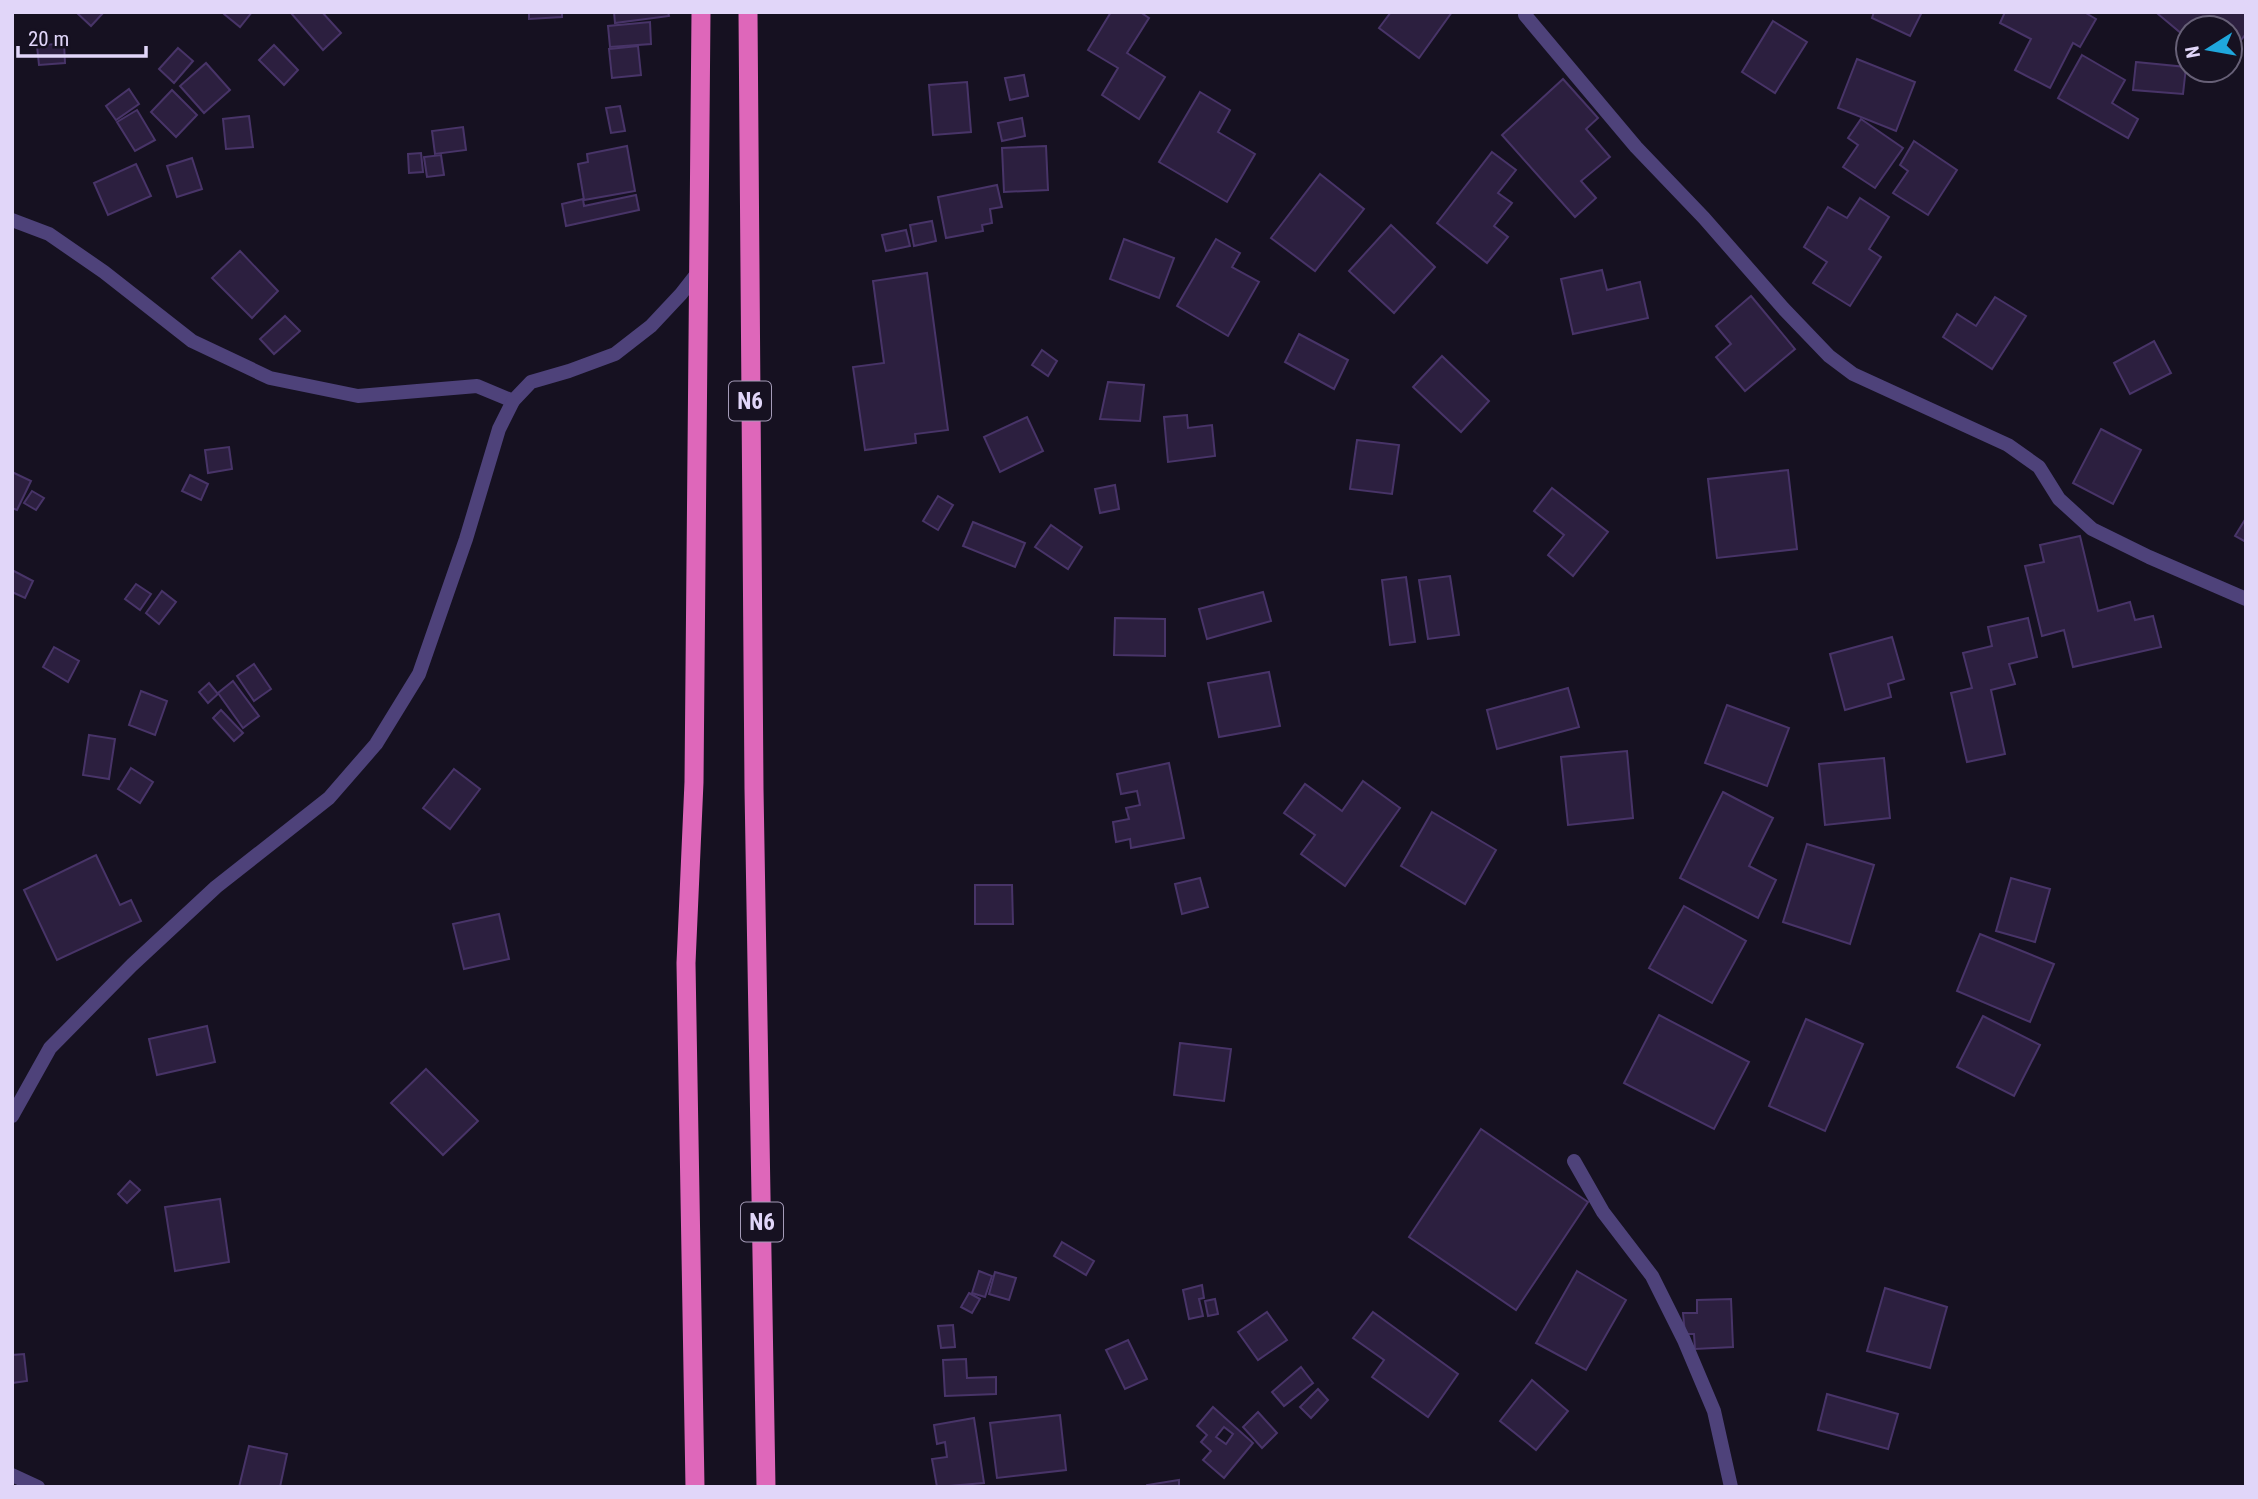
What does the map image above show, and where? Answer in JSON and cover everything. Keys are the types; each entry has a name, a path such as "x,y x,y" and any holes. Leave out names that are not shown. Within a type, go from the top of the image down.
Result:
{"highway":[{"name":"N6","path":"695,1487 686,963 694,782 701,12"},
{"name":"N6","path":"748,12 754,775 766,1487"}],"lane":[{"path":"1525,15 1636,148 1704,218 1829,356 1853,374 2008,445 2039,467 2059,499 2092,529 2246,599"},
{"path":"12,220 49,234 104,272 191,341 270,378 358,396 478,386 513,401"},
{"path":"12,1116 50,1048 132,965 216,887 329,798 376,744 419,674 466,538 499,429 513,401 531,382 615,354 651,326 699,271"},
{"path":"1574,1161 1603,1212 1652,1276 1684,1340 1714,1411 1731,1487"},
{"path":"12,1475 38,1487"}],"building":[{"path":"76,12 104,12 91,26"},
{"path":"252,12 240,27 224,14"},
{"path":"292,12 322,12 341,33 323,50"},
{"path":"529,12 562,12 562,17 529,19"},
{"path":"614,12 668,12 669,16 615,23"},
{"path":"1111,12 1140,12 1149,18 1127,53 1165,77 1139,119 1102,95 1118,68 1088,50"},
{"path":"1391,12 1452,12 1419,58 1379,28"},
{"path":"1874,12 1921,14 1910,36 1872,18"},
{"path":"2005,12 2084,12 2096,19 2080,47 2073,43 2050,88 2015,70 2031,39 2000,23"},
{"path":"2246,12 2246,34 2244,36 2244,14 2174,14 2174,27 2158,14"},
{"path":"1773,21 1807,42 1775,93 1742,72"},
{"path":"650,22 651,44 610,47 608,26"},
{"path":"64,43 65,63 39,65 37,46"},
{"path":"274,45 298,70 284,85 259,60"},
{"path":"638,46 641,75 612,78 609,49"},
{"path":"178,48 193,61 174,83 159,69"},
{"path":"2082,55 2125,80 2112,103 2138,119 2128,138 2058,98"},
{"path":"1857,59 1915,82 1896,131 1838,108"},
{"path":"2136,62 2174,66 2174,84 2184,84 2183,94 2133,90"},
{"path":"206,63 230,90 204,113 180,86"},
{"path":"1024,75 1028,96 1010,100 1005,78"},
{"path":"1563,79 1598,118 1586,129 1610,157 1581,181 1596,198 1575,217 1502,135"},
{"path":"967,82 971,132 933,135 929,85"},
{"path":"129,89 139,104 116,120 106,106"},
{"path":"172,90 197,115 176,137 151,112"},
{"path":"1200,92 1230,110 1218,132 1255,154 1227,202 1159,162"},
{"path":"620,106 625,131 611,133 606,108"},
{"path":"137,110 155,140 135,151 117,122"},
{"path":"249,116 253,147 226,149 223,119"},
{"path":"1022,118 1025,136 1002,141 998,123"},
{"path":"1861,119 1903,148 1875,188 1843,167 1858,145 1848,138"},
{"path":"463,127 466,150 435,154 432,131"},
{"path":"1914,141 1957,170 1928,215 1893,193 1908,171 1900,165"},
{"path":"627,146 635,191 584,200 578,164 588,162 587,154"},
{"path":"1046,146 1048,190 1004,192 1002,148"},
{"path":"1492,152 1516,170 1498,193 1512,203 1494,226 1508,237 1487,263 1437,223"},
{"path":"421,153 423,172 409,173 408,154"},
{"path":"441,155 444,175 427,177 424,157"},
{"path":"192,158 202,189 177,197 167,166"},
{"path":"136,164 151,196 108,215 94,183"},
{"path":"1320,174 1364,209 1315,271 1271,238"},
{"path":"997,185 1002,207 990,209 992,223 982,225 983,231 946,238 938,197"},
{"path":"636,195 639,210 566,226 562,204 583,199 584,206"},
{"path":"1860,198 1889,217 1869,249 1881,257 1850,306 1813,283 1827,262 1804,247 1828,207 1847,218"},
{"path":"932,221 936,241 914,246 910,225"},
{"path":"1391,225 1435,267 1394,313 1349,271"},
{"path":"906,230 910,246 886,251 882,235"},
{"path":"1124,239 1174,258 1159,298 1110,279"},
{"path":"1216,239 1240,253 1232,267 1259,282 1228,336 1177,306"},
{"path":"240,251 278,291 252,318 212,278"},
{"path":"1602,270 1607,290 1640,282 1648,318 1573,334 1561,279"},
{"path":"927,273 948,430 915,434 916,443 865,450 853,367 884,363 873,281"},
{"path":"1751,296 1795,349 1745,391 1716,357 1731,344 1716,326"},
{"path":"1995,297 2026,316 1992,369 1943,337 1957,314 1976,326"},
{"path":"285,316 300,331 274,354 260,339"},
{"path":"1299,334 1348,360 1334,389 1285,362"},
{"path":"2154,341 2171,373 2130,394 2114,363"},
{"path":"1042,350 1057,361 1048,376 1032,365"},
{"path":"1442,356 1489,401 1461,432 1413,387"},
{"path":"1108,382 1144,385 1140,421 1100,419"},
{"path":"1187,415 1188,428 1212,425 1215,456 1168,462 1164,417"},
{"path":"1027,417 1043,451 1000,472 984,437"},
{"path":"2101,429 2141,450 2113,504 2073,483"},
{"path":"1357,440 1399,445 1392,494 1350,489"},
{"path":"229,447 232,469 208,473 205,450"},
{"path":"1788,470 1797,549 1717,558 1708,479"},
{"path":"12,472 31,481 17,510 12,508"},
{"path":"190,475 208,484 201,500 182,491"},
{"path":"1115,485 1119,509 1100,513 1095,489"},
{"path":"1552,488 1608,532 1573,576 1548,555 1564,535 1534,511"},
{"path":"32,491 44,498 36,510 24,503"},
{"path":"938,496 953,505 938,530 923,521"},
{"path":"2246,518 2246,542 2235,536"},
{"path":"973,522 1025,543 1015,567 963,546"},
{"path":"1051,525 1082,547 1068,569 1035,547"},
{"path":"2080,536 2098,611 2130,602 2135,620 2153,616 2161,647 2073,667 2064,630 2042,636 2025,566 2044,562 2040,545"},
{"path":"12,570 33,581 25,598 12,592"},
{"path":"1450,576 1459,635 1428,639 1419,580"},
{"path":"1406,577 1415,642 1390,645 1382,580"},
{"path":"136,584 151,594 140,610 125,599"},
{"path":"162,591 176,602 159,624 146,613"},
{"path":"1263,592 1271,621 1207,639 1199,609"},
{"path":"1115,618 1165,619 1165,656 1114,655"},
{"path":"2028,618 2037,657 2009,664 2015,684 1991,690 2005,754 1967,762 1951,693 1972,688 1963,653 1992,646 1988,627"},
{"path":"1892,637 1904,679 1888,684 1891,697 1845,710 1830,654"},
{"path":"54,647 79,661 68,682 43,667"},
{"path":"254,664 271,689 254,701 237,676"},
{"path":"1269,672 1280,726 1219,737 1208,683"},
{"path":"233,681 259,716 243,728 218,693"},
{"path":"209,683 218,694 208,703 199,692"},
{"path":"1568,688 1579,727 1497,749 1487,710"},
{"path":"141,691 167,701 155,735 129,725"},
{"path":"1727,705 1789,728 1767,786 1705,763"},
{"path":"221,710 243,733 234,741 213,718"},
{"path":"89,735 115,739 109,779 83,775"},
{"path":"1627,751 1633,818 1568,825 1561,757"},
{"path":"1884,758 1890,818 1825,825 1819,764"},
{"path":"1169,763 1184,838 1131,848 1130,839 1116,842 1113,822 1129,819 1126,808 1140,805 1137,791 1121,794 1117,774"},
{"path":"131,768 153,782 140,803 118,789"},
{"path":"454,769 480,789 450,829 423,808"},
{"path":"1363,781 1400,808 1345,886 1301,854 1315,835 1284,813 1305,784 1342,811"},
{"path":"1723,792 1773,818 1749,866 1776,880 1758,918 1680,878"},
{"path":"1432,812 1496,850 1465,904 1401,866"},
{"path":"1807,844 1874,865 1850,944 1783,922"},
{"path":"96,855 120,905 131,900 141,921 57,960 24,890"},
{"path":"1200,878 1208,907 1182,914 1175,884"},
{"path":"2011,878 2050,889 2035,942 1996,931"},
{"path":"975,885 1012,885 1013,924 975,924"},
{"path":"1684,906 1746,941 1712,1003 1649,968"},
{"path":"499,914 509,959 464,969 453,924"},
{"path":"1980,934 2054,964 2030,1022 1957,991"},
{"path":"1659,1015 1749,1062 1714,1129 1624,1083"},
{"path":"1983,1016 2040,1045 2014,1096 1957,1067"},
{"path":"1806,1019 1863,1044 1825,1131 1769,1106"},
{"path":"207,1026 215,1062 157,1075 149,1039"},
{"path":"1180,1043 1231,1049 1224,1101 1174,1095"},
{"path":"426,1069 478,1121 443,1155 391,1103"},
{"path":"1481,1129 1588,1202 1516,1310 1409,1237"},
{"path":"130,1181 140,1190 127,1203 118,1194"},
{"path":"220,1199 229,1262 175,1271 165,1207"},
{"path":"1062,1242 1094,1261 1086,1275 1054,1256"},
{"path":"979,1271 992,1276 985,1297 972,1293"},
{"path":"1577,1271 1626,1300 1586,1370 1536,1343"},
{"path":"995,1272 1016,1278 1009,1300 989,1294"},
{"path":"1202,1285 1204,1298 1199,1299 1203,1316 1189,1319 1183,1290"},
{"path":"1885,1288 1947,1307 1930,1368 1867,1351"},
{"path":"969,1293 980,1299 972,1313 961,1307"},
{"path":"1215,1299 1218,1314 1208,1316 1205,1301"},
{"path":"1731,1299 1733,1347 1695,1349 1694,1334 1685,1334 1683,1313 1697,1313 1697,1300"},
{"path":"1267,1312 1287,1340 1258,1360 1238,1332"},
{"path":"1373,1312 1458,1374 1428,1417 1372,1377 1384,1360 1353,1338"},
{"path":"953,1325 955,1347 941,1348 938,1326"},
{"path":"1128,1340 1147,1379 1125,1389 1106,1350"},
{"path":"24,1354 27,1381 12,1383 12,1355"},
{"path":"966,1359 967,1378 996,1377 996,1394 945,1396 943,1360"},
{"path":"1301,1367 1313,1383 1284,1406 1272,1392"},
{"path":"1532,1380 1568,1411 1536,1450 1500,1421"},
{"path":"1318,1389 1328,1400 1311,1418 1300,1407"},
{"path":"1827,1394 1898,1414 1888,1449 1818,1430"},
{"path":"1213,1407 1253,1443 1224,1478 1203,1460 1211,1451 1201,1442 1207,1435 1197,1426","holes":["1224,1427 1233,1434 1226,1444 1216,1437"]},
{"path":"1258,1412 1277,1433 1262,1448 1243,1427"},
{"path":"1060,1415 1066,1470 997,1478 990,1423"},
{"path":"974,1418 984,1483 937,1487 932,1459 947,1457 945,1442 937,1444 934,1425"},
{"path":"249,1446 287,1454 280,1487 239,1487"},
{"path":"1179,1480 1179,1487 1147,1487 1147,1485"}]}
